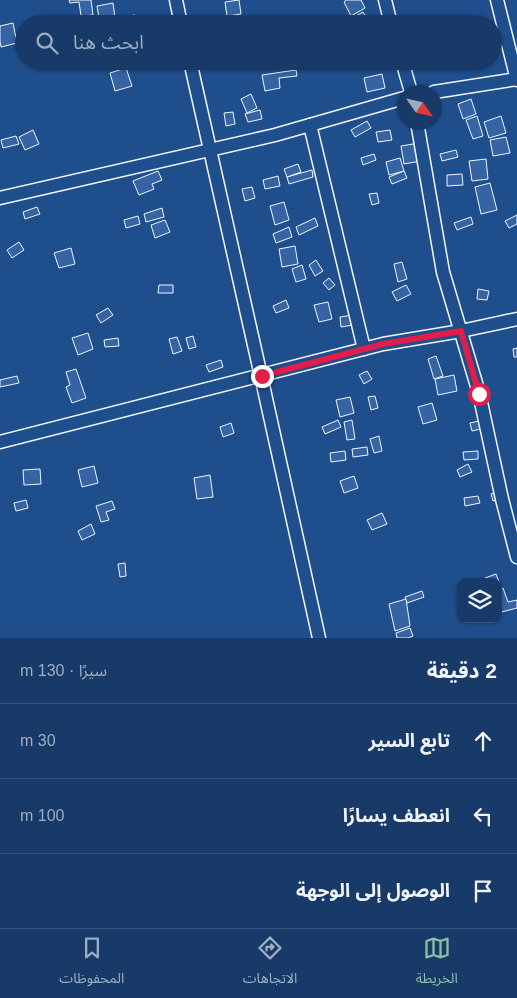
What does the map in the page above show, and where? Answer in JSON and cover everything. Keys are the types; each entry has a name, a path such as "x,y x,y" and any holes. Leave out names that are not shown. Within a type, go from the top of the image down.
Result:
{"street":[{"path":"176,0 179,15"},
{"path":"384,0 388,15"},
{"path":"497,0 501,15"},
{"path":"442,91 517,79 502,20"},
{"path":"192,70 262,376 319,638"},
{"path":"405,70 409,85"},
{"path":"0,198 275,135 397,100"},
{"path":"310,125 364,349"},
{"path":"418,130 443,272 479,394 517,557"},
{"path":"0,442 383,344 461,331 517,319"}],"building":[{"path":"69,0 91,0 93,15 81,15 79,2 70,3"},
{"path":"239,0 241,14 227,15 225,2"},
{"path":"346,0 361,0 365,8 350,15 344,2"},
{"path":"113,3 115,15 98,15 97,6"},
{"path":"13,23 15,44 1,47 0,26"},
{"path":"127,70 132,86 115,91 110,73"},
{"path":"296,70 297,76 279,78 280,88 265,91 262,75"},
{"path":"382,74 385,88 367,92 364,78"},
{"path":"251,94 257,108 247,113 241,99"},
{"path":"471,99 476,114 463,119 458,104"},
{"path":"260,110 262,119 248,122 245,114"},
{"path":"233,112 235,124 226,126 224,113"},
{"path":"477,116 483,136 473,139 466,120"},
{"path":"501,116 506,133 489,138 484,122"},
{"path":"367,121 371,128 355,137 351,130"},
{"path":"33,130 39,144 25,150 19,137"},
{"path":"390,130 392,140 378,142 376,132"},
{"path":"16,136 19,144 3,148 1,140"},
{"path":"506,137 510,153 493,156 490,140"},
{"path":"419,143 421,161 404,164 401,146"},
{"path":"456,150 458,157 442,161 440,154"},
{"path":"374,154 376,160 363,165 361,158"},
{"path":"400,158 404,171 389,175 386,162"},
{"path":"486,159 488,179 472,181 469,161"},
{"path":"298,164 301,172 287,177 284,169"},
{"path":"312,170 313,177 289,184 287,177"},
{"path":"158,171 162,180 152,184 154,189 139,195 133,181"},
{"path":"404,171 407,178 392,184 389,177"},
{"path":"462,174 463,185 447,186 447,175"},
{"path":"278,176 280,186 265,189 263,180"},
{"path":"490,183 497,210 481,214 475,187"},
{"path":"252,187 255,198 245,201 242,189"},
{"path":"377,193 379,203 372,205 369,194"},
{"path":"284,202 289,220 275,225 270,206"},
{"path":"37,207 40,214 25,219 23,212"},
{"path":"162,208 164,217 146,222 144,214"},
{"path":"517,215 517,224 509,228 505,221"},
{"path":"138,216 140,224 126,228 124,220"},
{"path":"471,217 473,224 457,230 454,223"},
{"path":"315,218 318,226 299,235 296,227"},
{"path":"165,220 170,232 155,238 151,225"},
{"path":"289,227 292,237 276,243 273,234"},
{"path":"19,242 24,250 12,258 7,250"},
{"path":"295,246 298,264 282,267 279,249"},
{"path":"71,248 75,264 59,268 54,253"},
{"path":"316,260 323,271 315,276 309,265"},
{"path":"402,262 407,279 398,282 394,264"},
{"path":"302,265 306,279 296,282 292,269"},
{"path":"329,278 335,285 329,290 323,283"},
{"path":"159,285 173,285 173,293 158,293"},
{"path":"406,285 411,294 397,301 392,292"},
{"path":"478,289 489,291 487,300 477,299"},
{"path":"286,300 289,308 276,313 273,306"},
{"path":"328,302 332,319 319,322 314,305"},
{"path":"108,308 113,315 101,323 96,315"},
{"path":"358,314 359,324 341,327 340,317"},
{"path":"88,333 93,349 78,355 72,338"},
{"path":"193,336 196,347 189,349 186,338"},
{"path":"177,337 182,351 173,354 169,339"},
{"path":"118,338 119,346 105,347 104,340"},
{"path":"517,348 517,357 514,357 513,349"},
{"path":"436,356 443,376 434,379 428,359"},
{"path":"221,360 223,367 209,372 206,365"},
{"path":"76,369 86,398 72,403 66,387 70,385 66,372"},
{"path":"367,371 372,379 364,384 359,375"},
{"path":"454,375 457,391 438,395 435,379"},
{"path":"17,376 19,383 0,387 0,380"},
{"path":"375,396 378,408 371,410 368,397"},
{"path":"350,397 354,413 340,417 336,400"},
{"path":"432,403 437,420 423,424 418,407"},
{"path":"338,420 341,427 325,434 322,427"},
{"path":"352,420 355,439 347,440 344,422"},
{"path":"483,420 485,428 472,431 470,423"},
{"path":"231,423 234,433 223,437 220,427"},
{"path":"379,436 382,451 374,453 370,439"},
{"path":"367,447 368,455 353,457 352,449"},
{"path":"345,451 346,460 331,462 330,453"},
{"path":"478,451 478,459 464,460 463,452"},
{"path":"468,464 472,472 460,477 457,470"},
{"path":"94,466 98,483 82,487 78,470"},
{"path":"40,469 41,484 24,485 23,470"},
{"path":"210,475 213,497 197,499 194,478"},
{"path":"354,476 358,488 344,493 340,481"},
{"path":"501,490 504,497 493,501 491,494"},
{"path":"478,496 480,503 465,506 464,498"},
{"path":"26,500 28,508 16,511 14,503"},
{"path":"112,501 115,509 106,512 109,520 101,522 96,506"},
{"path":"382,513 387,524 372,530 367,520"},
{"path":"91,524 95,534 82,540 78,531"},
{"path":"125,563 126,576 120,577 118,564"},
{"path":"496,574 498,578 485,578"},
{"path":"502,588 508,602 517,600 517,608 502,612"},
{"path":"422,591 424,597 407,603 405,597"},
{"path":"406,599 410,626 395,631 389,604"},
{"path":"410,628 413,636 397,638 396,633"}],"route":[{"path":"262,376 383,344 461,331 479,394"}]}
